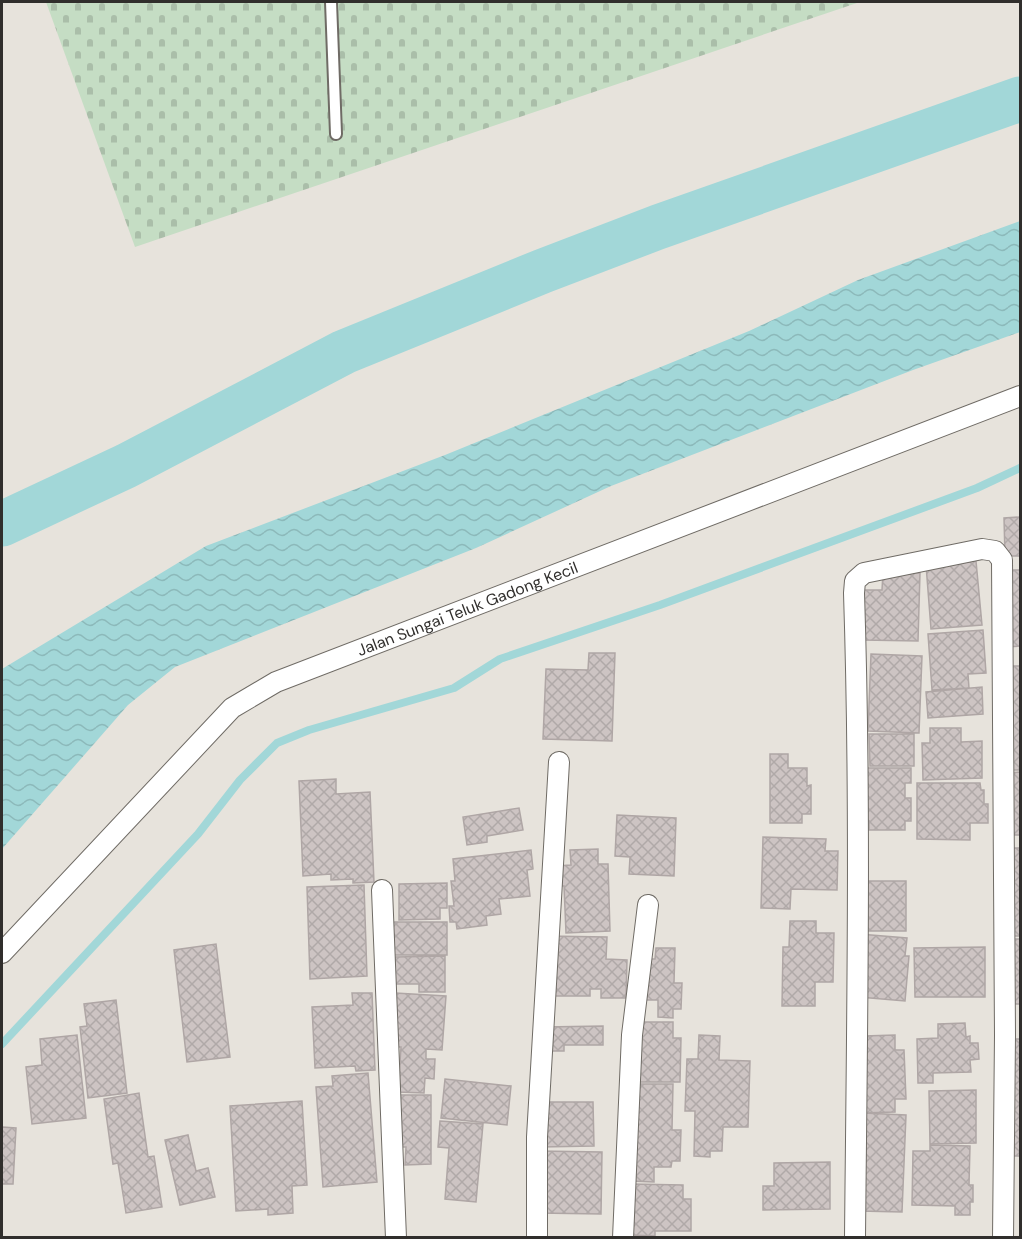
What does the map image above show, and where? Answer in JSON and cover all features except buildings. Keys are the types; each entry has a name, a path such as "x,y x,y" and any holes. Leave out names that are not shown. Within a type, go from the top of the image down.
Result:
{"street":[{"name":"Jalan Sungai Teluk Gadong Kecil","path":"2,953 232,708 276,682 1020,396"},
{"path":"855,1238 858,852 855,581 864,573 982,549 995,551 1002,560 1005,1035 1003,1238"},
{"path":"537,1238 537,1137 559,762"},
{"path":"382,890 396,1238"},
{"path":"623,1238 632,1035 648,905"}],"lane":[{"path":"331,2 336,134"}],"green space":[{"path":"46,2 860,2 135,247"}],"water":[{"path":"1020,221 1020,332 913,370 611,486 476,548 175,667 128,705 2,849 2,669 206,546 445,455 749,331 858,280"}],"waterway":[{"path":"2,524 126,466 344,352 658,227 1020,99"},
{"path":"2,1044 198,834 240,780 277,743 309,730 454,688 500,659 660,605 977,488 1020,468"}]}
